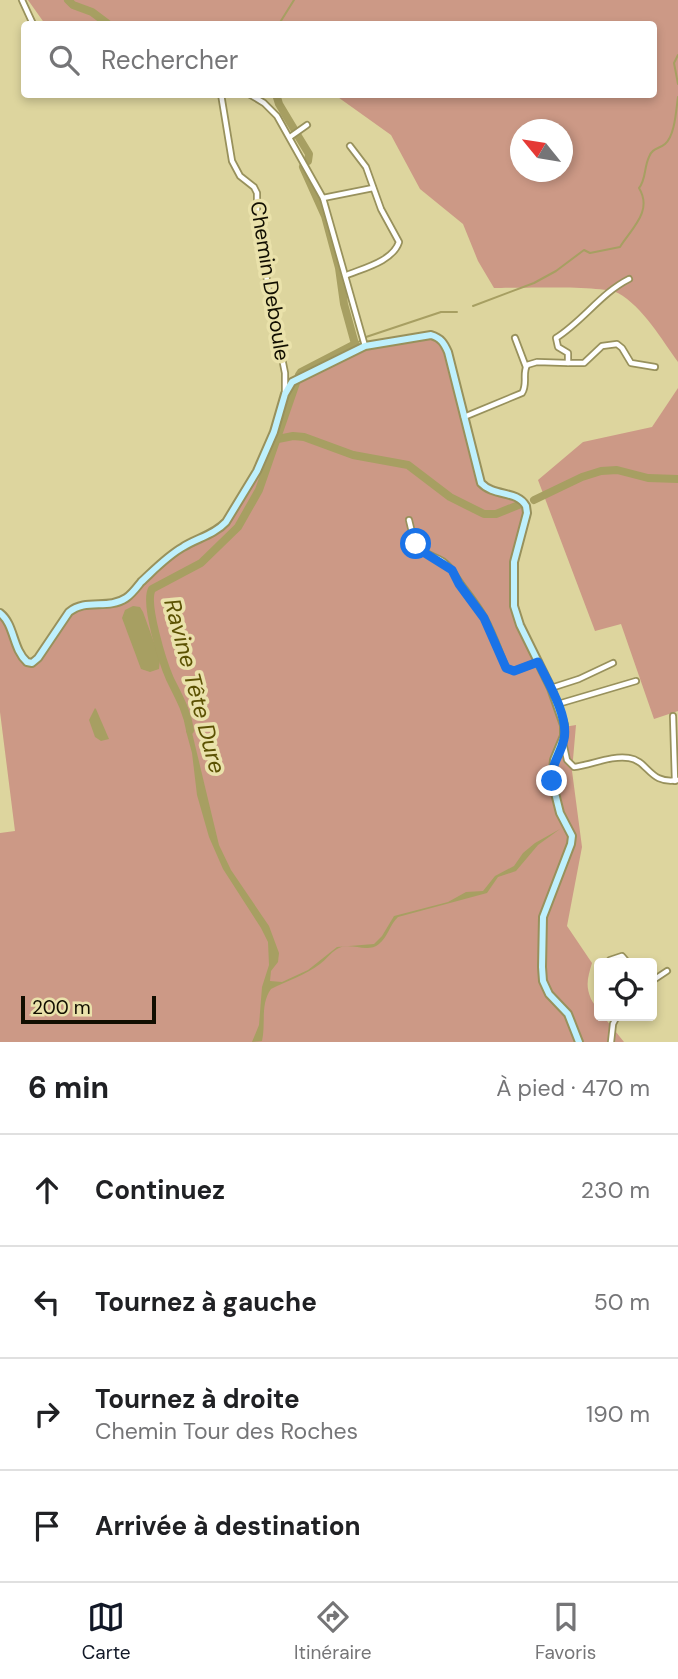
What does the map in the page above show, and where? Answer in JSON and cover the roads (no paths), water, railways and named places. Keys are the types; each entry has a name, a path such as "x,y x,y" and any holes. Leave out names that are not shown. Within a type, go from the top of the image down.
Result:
{"street":[{"path":"22,0 32,21"},
{"name":"Chemin Deboule","path":"222,98 232,161 240,176 254,187 257,193 257,217 285,373 285,394"},
{"path":"255,98 271,109 324,198 365,346"},
{"path":"290,137 307,125"},
{"path":"347,275 382,260 399,242 384,217 366,167 350,146"},
{"path":"324,198 373,188"},
{"path":"568,363 568,354 558,347 556,338 629,279"},
{"path":"0,613 8,620 19,654 32,663 75,606 114,604 127,597 172,554 220,528 249,487 268,448 285,394 296,379 365,346 431,335 444,342 448,352 481,483 491,491 516,496 525,503 527,513 514,562 514,606 520,625 558,705 564,725 563,743 567,760 574,767 628,757 639,761 658,778 675,781 673,716"},
{"path":"463,417 522,393 526,386 526,367 515,338"},
{"path":"526,367 537,362 584,363 602,346 617,344 631,363 655,367"},
{"path":"409,520 413,538 420,550 452,570 484,618 506,668 514,671 538,662"},
{"path":"551,688 579,679 613,663"},
{"path":"558,705 636,681"},
{"path":"563,743 552,767 553,790 560,813 572,836 542,917 542,967 543,981 549,994 568,1014 579,1042"},
{"path":"657,978 667,971"},
{"path":"611,1042 614,1021"}],"waterway":[{"path":"68,0 104,21"},
{"path":"281,21 294,0"},
{"path":"678,55 674,63 678,84"},
{"path":"473,306 534,283 556,271 584,250 590,253 620,247 642,212 644,204 639,188 647,161 652,152 665,144 671,135 678,97"},
{"path":"277,98 294,129"},
{"path":"298,136 309,154 308,161"},
{"path":"299,375 355,344 325,216 303,167"},
{"path":"366,337 441,312 457,312"},
{"path":"355,344 360,341"},
{"name":"Ravine Tête Dure","path":"190,730 185,710 159,647 150,607 152,589 201,563 238,527 259,490 296,383"},
{"name":"Ravine Tête Dure","path":"278,439 304,437 353,455 408,465 450,497 484,514 496,514 521,504"},
{"name":"Ravine Tête Dure","path":"534,500 601,471 617,470 648,478 678,479"}]}
